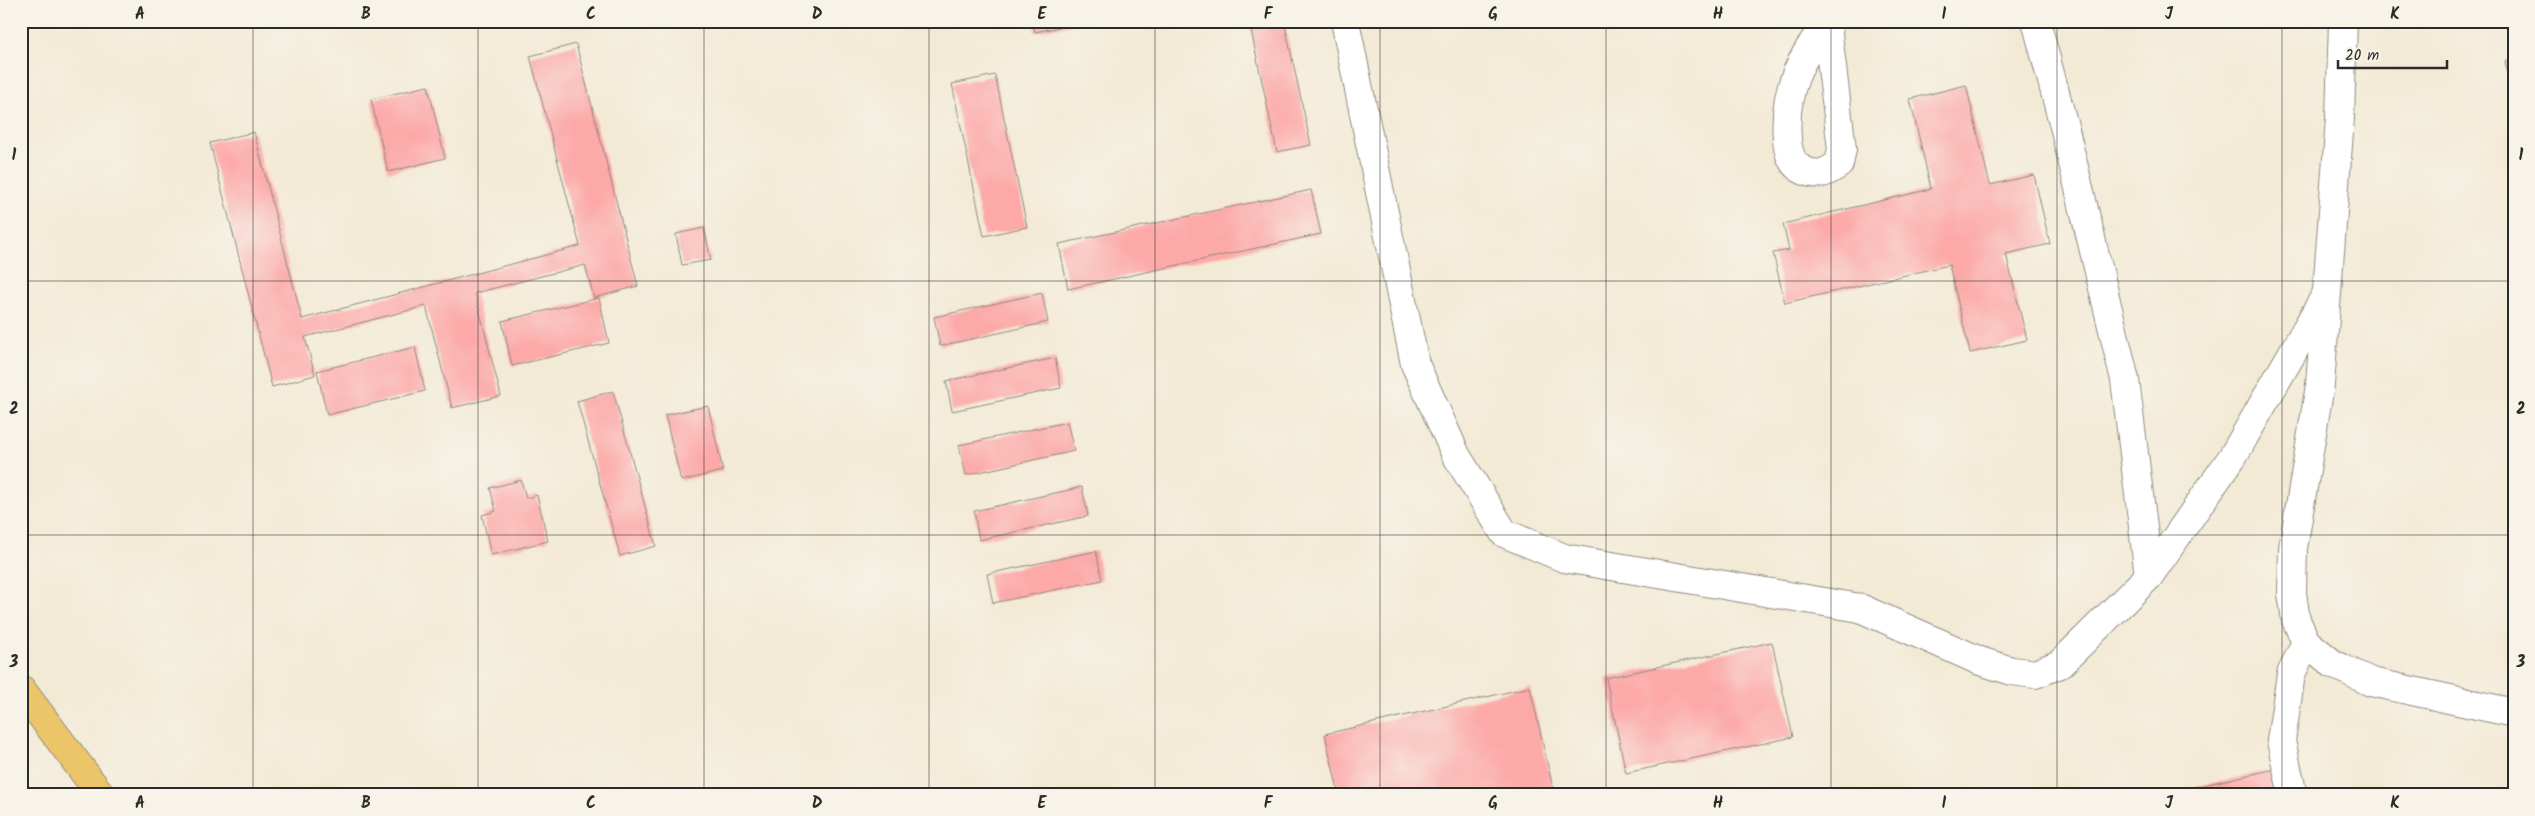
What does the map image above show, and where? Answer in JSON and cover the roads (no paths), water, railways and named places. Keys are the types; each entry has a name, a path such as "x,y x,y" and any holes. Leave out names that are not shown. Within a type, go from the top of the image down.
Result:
{"main road":[{"path":"21,689 101,795"}],"street":[{"path":"1345,21 1415,364 1456,455 1504,533 1564,558 1860,608 1980,661 2012,671 2034,674 2060,664 2149,576 2233,456 2327,293"},
{"path":"1829,21 1828,35 1842,149 1839,164 1827,173 1812,175 1797,167 1788,151 1785,115 1791,89 1806,52 1829,21"},
{"path":"2036,21 2065,130 2125,380 2149,576"},
{"path":"2343,21 2340,118 2320,385 2293,548 2292,593 2296,620 2306,642 2333,664 2371,682 2514,713"},
{"path":"2293,795 2281,741 2291,674 2306,642"}]}
